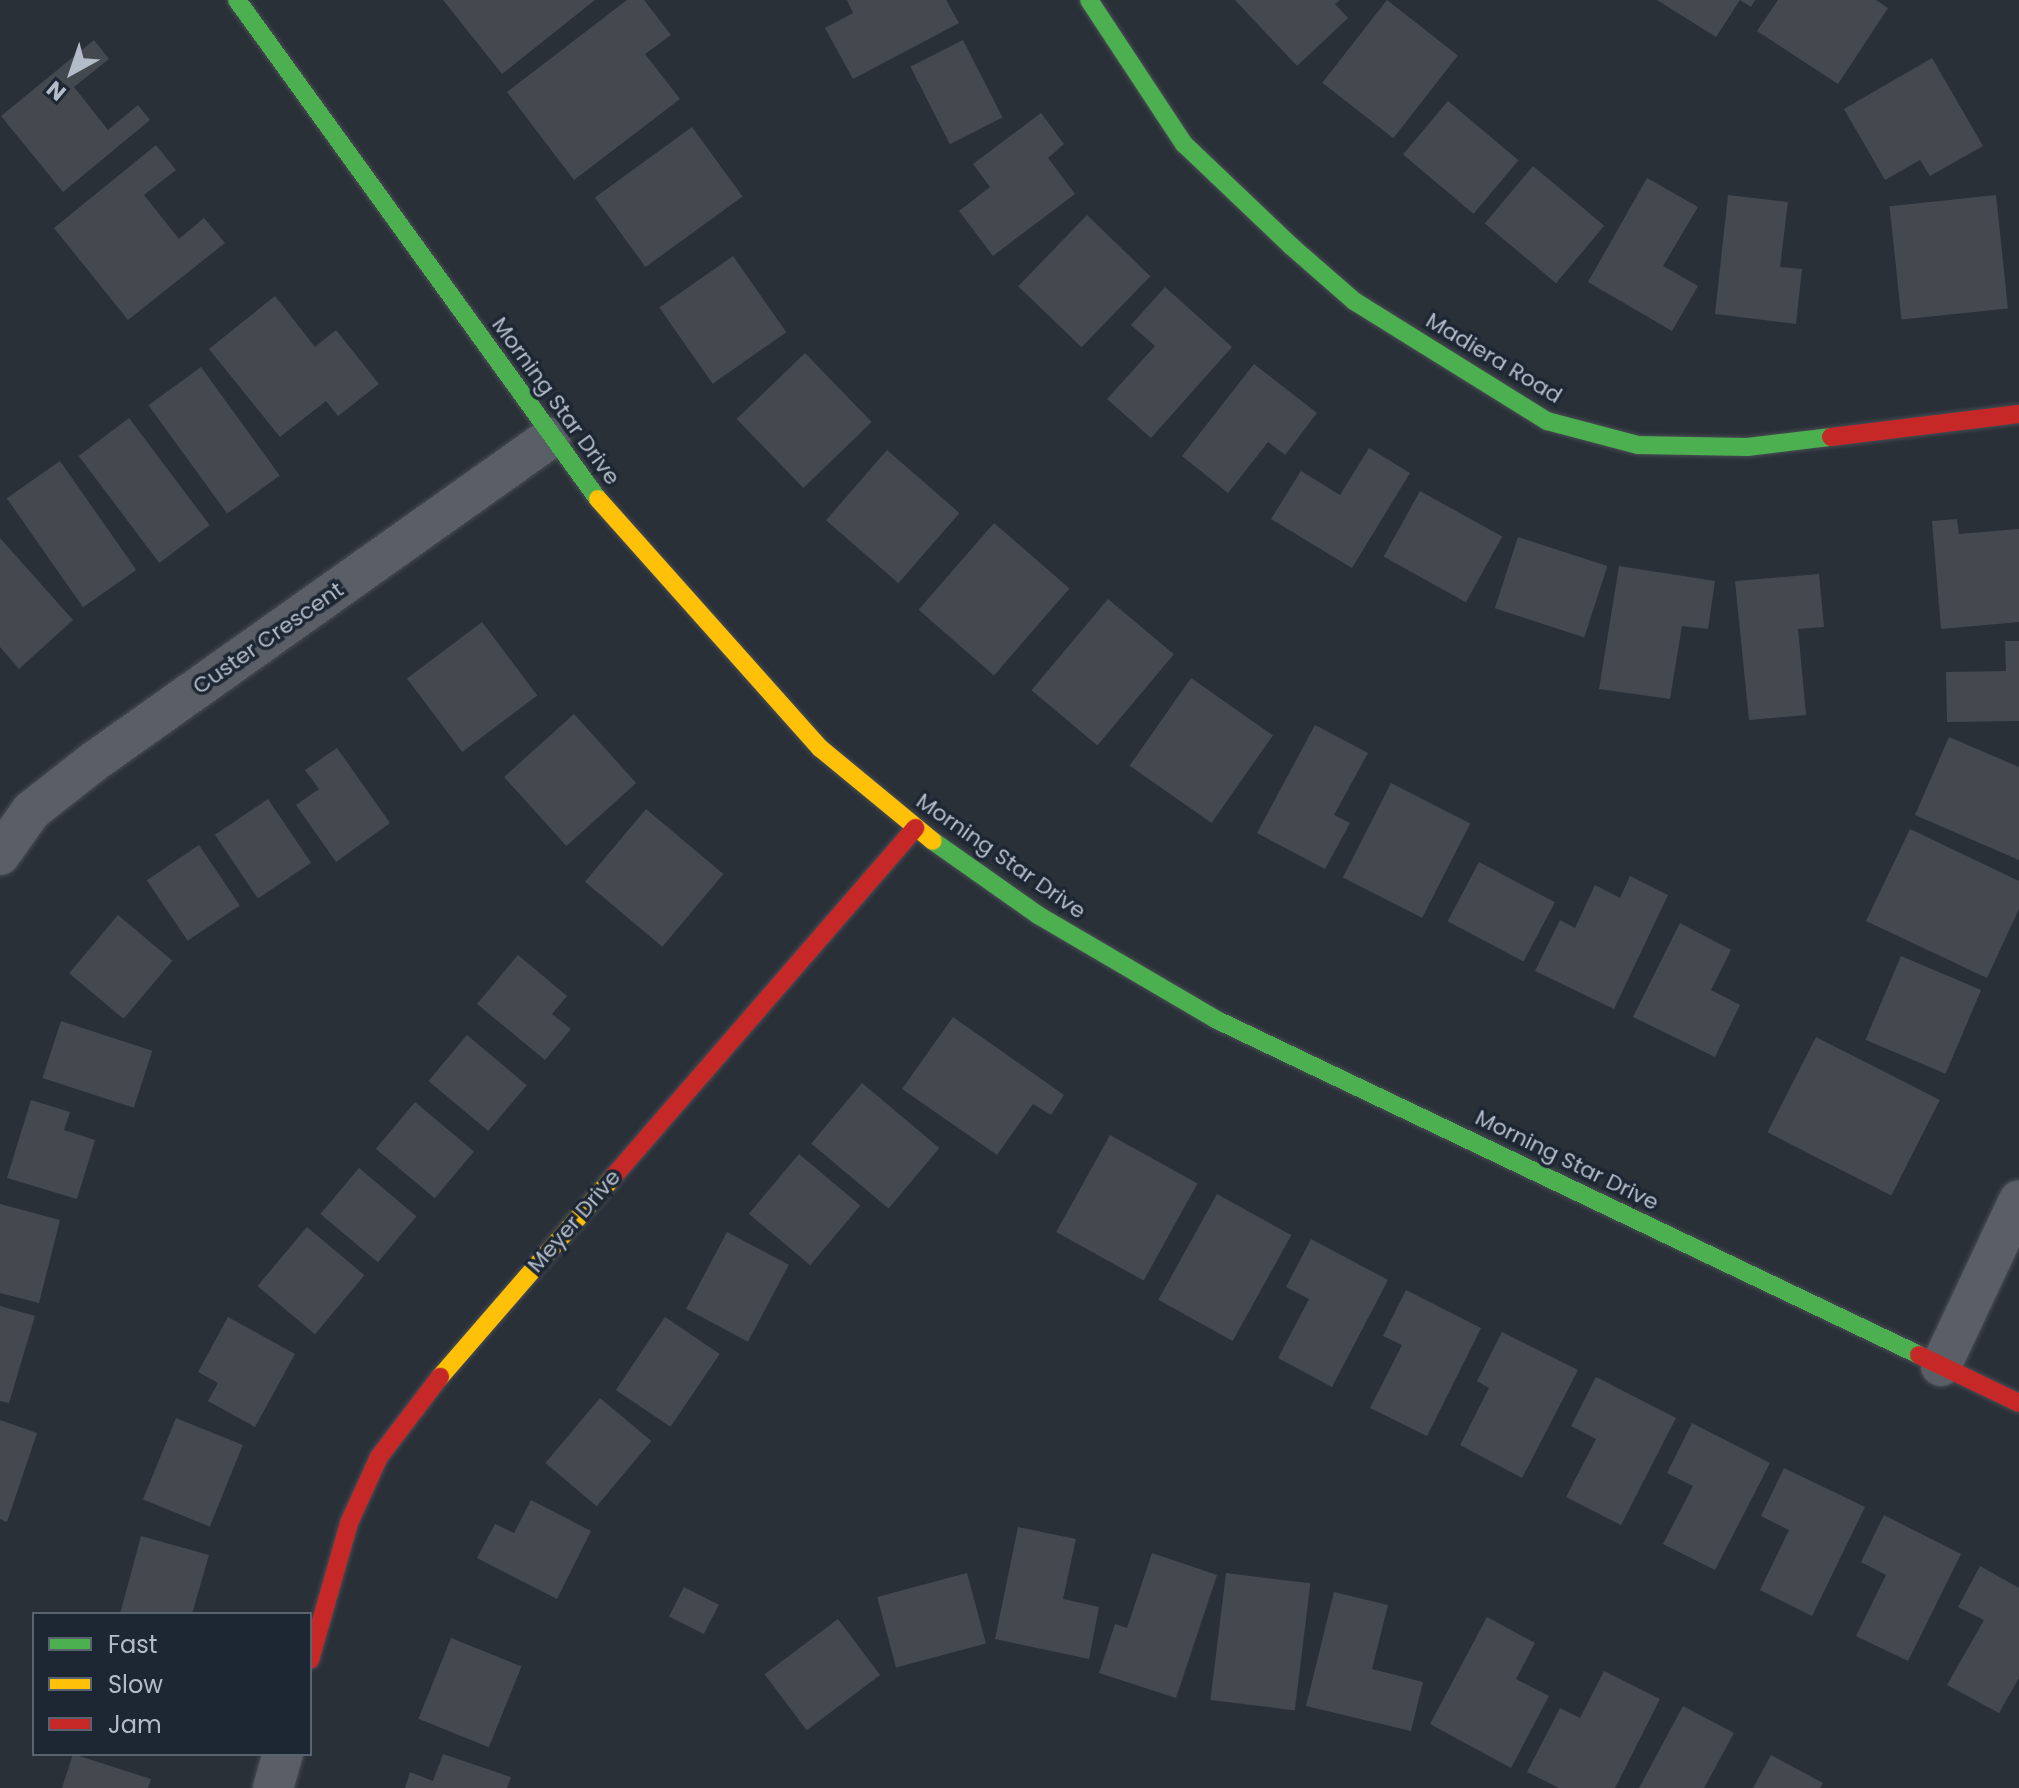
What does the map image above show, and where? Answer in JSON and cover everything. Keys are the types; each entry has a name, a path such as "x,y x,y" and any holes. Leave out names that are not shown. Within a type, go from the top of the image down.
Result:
{"street":[{"name":"Morning Star Drive","path":"237,0 550,438 725,648 820,748 915,828 1050,922 1215,1019 2019,1403"},
{"name":"Madiera Road","path":"1089,0 1184,144 1291,246 1354,301 1547,421 1638,445 1747,447 2019,414"},
{"name":"Custer Crescent","path":"0,855 31,811 92,763 550,438"},
{"name":"Meyer Drive","path":"312,1653 349,1523 379,1457 415,1406 915,828"},
{"path":"1941,1366 2019,1200"},
{"path":"273,1788 282,1756"}],"building":[{"path":"443,0 595,0 502,74"},
{"path":"627,0 644,0 671,35 645,54 680,99 574,180 507,92"},
{"path":"847,0 946,0 959,23 853,79 825,28 853,13"},
{"path":"1235,0 1340,0 1335,4 1348,18 1297,66"},
{"path":"1387,0 1458,55 1393,138 1322,83"},
{"path":"1657,0 1740,0 1716,37"},
{"path":"1740,0 1755,0 1751,7"},
{"path":"1778,0 1876,0 1888,8 1838,84 1757,31"},
{"path":"94,40 109,59 74,87 108,130 138,105 150,120 63,192 1,116"},
{"path":"963,40 1002,118 950,144 910,67"},
{"path":"1932,58 1983,146 1930,176 1920,160 1885,180 1844,109"},
{"path":"1448,101 1518,160 1473,214 1403,155"},
{"path":"1041,113 1064,144 1048,158 1075,194 993,256 959,211 990,187 973,164"},
{"path":"692,127 743,197 645,267 595,198"},
{"path":"156,145 176,170 144,195 179,239 204,218 225,243 128,320 54,228"},
{"path":"1533,166 1604,226 1556,283 1485,223"},
{"path":"1647,178 1698,207 1663,266 1698,286 1672,331 1588,282"},
{"path":"1728,195 1788,202 1780,267 1802,269 1796,324 1715,314"},
{"path":"1996,195 2008,308 1902,320 1890,206"},
{"path":"1087,215 1150,276 1082,347 1018,286"},
{"path":"733,256 786,332 713,384 659,308"},
{"path":"1165,287 1232,347 1151,438 1107,399 1155,346 1131,325"},
{"path":"275,296 315,347 336,330 379,384 338,416 326,401 280,437 209,349"},
{"path":"805,353 872,422 803,488 737,419"},
{"path":"1254,364 1317,413 1285,455 1268,442 1228,493 1182,456"},
{"path":"201,367 280,475 227,514 148,405"},
{"path":"129,418 210,525 159,563 79,456"},
{"path":"1369,448 1410,473 1352,568 1271,519 1301,471 1340,495"},
{"path":"887,450 959,513 898,583 826,520"},
{"path":"60,461 136,570 83,607 7,498"},
{"path":"1420,491 1502,537 1466,602 1384,557"},
{"path":"1957,519 1959,534 2019,529 2019,622 1941,629 1932,521"},
{"path":"994,523 1069,589 994,675 919,610"},
{"path":"1518,537 1607,566 1584,637 1495,608"},
{"path":"0,538 73,620 19,669 0,647"},
{"path":"1619,566 1715,581 1708,629 1682,626 1670,699 1599,689"},
{"path":"1819,574 1824,627 1798,629 1806,715 1749,720 1735,581"},
{"path":"1108,599 1174,654 1097,745 1032,690"},
{"path":"482,622 537,695 462,752 407,679"},
{"path":"2005,641 2019,641 2019,721 1947,722 1946,672 2006,671"},
{"path":"1191,678 1273,735 1212,823 1130,766"},
{"path":"574,714 636,783 566,846 504,777"},
{"path":"1315,725 1368,753 1334,815 1350,823 1325,869 1257,833"},
{"path":"1949,737 2019,767 2019,860 1915,815"},
{"path":"337,748 390,823 336,862 296,805 319,789 305,770"},
{"path":"1391,783 1470,823 1422,918 1343,877"},
{"path":"268,799 311,863 258,899 215,835"},
{"path":"646,809 723,874 662,947 585,882"},
{"path":"1910,829 2019,881 2019,909 1987,978 1866,921"},
{"path":"199,845 240,906 188,941 147,880"},
{"path":"1479,862 1555,902 1523,962 1448,921"},
{"path":"1630,876 1668,895 1614,1009 1535,971 1560,920 1575,928 1595,885 1620,898"},
{"path":"118,915 172,961 124,1019 69,973"},
{"path":"1680,923 1731,950 1711,990 1740,1005 1715,1057 1633,1017"},
{"path":"518,955 567,996 552,1014 571,1029 545,1060 477,1004"},
{"path":"1901,956 1981,990 1946,1074 1865,1040"},
{"path":"953,1017 1064,1095 1051,1115 1033,1104 997,1155 902,1089"},
{"path":"61,1021 152,1051 134,1108 42,1078"},
{"path":"467,1035 527,1085 488,1131 428,1081"},
{"path":"1816,1037 1940,1100 1891,1195 1767,1132"},
{"path":"862,1083 939,1148 889,1208 811,1144"},
{"path":"31,1100 70,1112 64,1130 95,1140 77,1199 7,1178"},
{"path":"415,1102 474,1151 435,1198 376,1149"},
{"path":"1110,1135 1197,1183 1144,1281 1056,1232"},
{"path":"799,1154 860,1205 810,1265 749,1214"},
{"path":"359,1168 416,1216 378,1262 320,1214"},
{"path":"1217,1194 1291,1235 1233,1341 1158,1300"},
{"path":"0,1204 60,1220 39,1303 0,1293"},
{"path":"307,1227 364,1275 315,1334 258,1286"},
{"path":"727,1232 789,1265 748,1342 686,1309"},
{"path":"1311,1239 1388,1280 1332,1387 1278,1358 1309,1299 1286,1287"},
{"path":"1406,1290 1481,1328 1427,1436 1370,1408 1402,1345 1383,1336"},
{"path":"0,1306 35,1316 9,1403 0,1401"},
{"path":"228,1317 295,1354 255,1427 208,1401 218,1383 198,1372"},
{"path":"665,1317 720,1354 671,1427 616,1390"},
{"path":"1502,1332 1578,1370 1522,1478 1460,1445 1489,1388 1477,1381"},
{"path":"1596,1377 1676,1418 1621,1525 1566,1497 1596,1439 1571,1426"},
{"path":"600,1398 651,1441 597,1506 545,1463"},
{"path":"176,1418 243,1445 210,1527 143,1500"},
{"path":"0,1420 37,1433 7,1522 0,1519"},
{"path":"1692,1423 1770,1463 1715,1570 1663,1544 1693,1486 1667,1473"},
{"path":"1784,1468 1865,1507 1812,1616 1760,1590 1789,1530 1761,1516"},
{"path":"531,1500 591,1531 557,1599 477,1558 495,1524 514,1533"},
{"path":"1884,1515 1961,1554 1908,1661 1856,1636 1886,1575 1861,1562"},
{"path":"1018,1527 1076,1539 1063,1599 1099,1607 1089,1659 995,1639"},
{"path":"141,1536 209,1555 193,1612 121,1612"},
{"path":"1152,1553 1217,1575 1176,1698 1099,1673 1115,1624 1127,1628"},
{"path":"1980,1566 2019,1588 2019,1678 1999,1713 1947,1685 1984,1620 1958,1607"},
{"path":"967,1573 986,1644 896,1668 877,1597"},
{"path":"1226,1573 1310,1583 1295,1710 1210,1700"},
{"path":"684,1587 719,1605 704,1634 669,1616"},
{"path":"1334,1592 1388,1605 1372,1669 1423,1682 1411,1731 1306,1706"},
{"path":"1487,1617 1535,1643 1516,1679 1549,1696 1511,1768 1430,1724"},
{"path":"838,1619 880,1675 807,1730 765,1674"},
{"path":"451,1638 521,1666 489,1747 418,1719"},
{"path":"1604,1671 1660,1699 1615,1788 1559,1788 1527,1772 1560,1708 1580,1718"},
{"path":"1683,1706 1734,1733 1704,1788 1639,1788"},
{"path":"443,1754 511,1777 507,1788 405,1788 410,1772 433,1781"},
{"path":"1771,1755 1823,1783 1820,1788 1753,1788"},
{"path":"72,1756 151,1779 148,1788 62,1788"}],"traffic: fast":[{"path":"237,0 598,499"},
{"path":"1089,0 1184,144 1291,246 1354,301 1547,421 1638,445 1747,447 1831,437"},
{"path":"933,841 1038,915 1215,1019 1919,1355"}],"traffic: slow":[{"path":"598,499 820,748 933,841"},
{"path":"440,1377 613,1177"}],"traffic: jam":[{"path":"1831,437 2019,414"},
{"path":"613,1177 915,828"},
{"path":"1919,1355 2019,1403"},
{"path":"312,1653 349,1523 379,1457 440,1377"}]}
